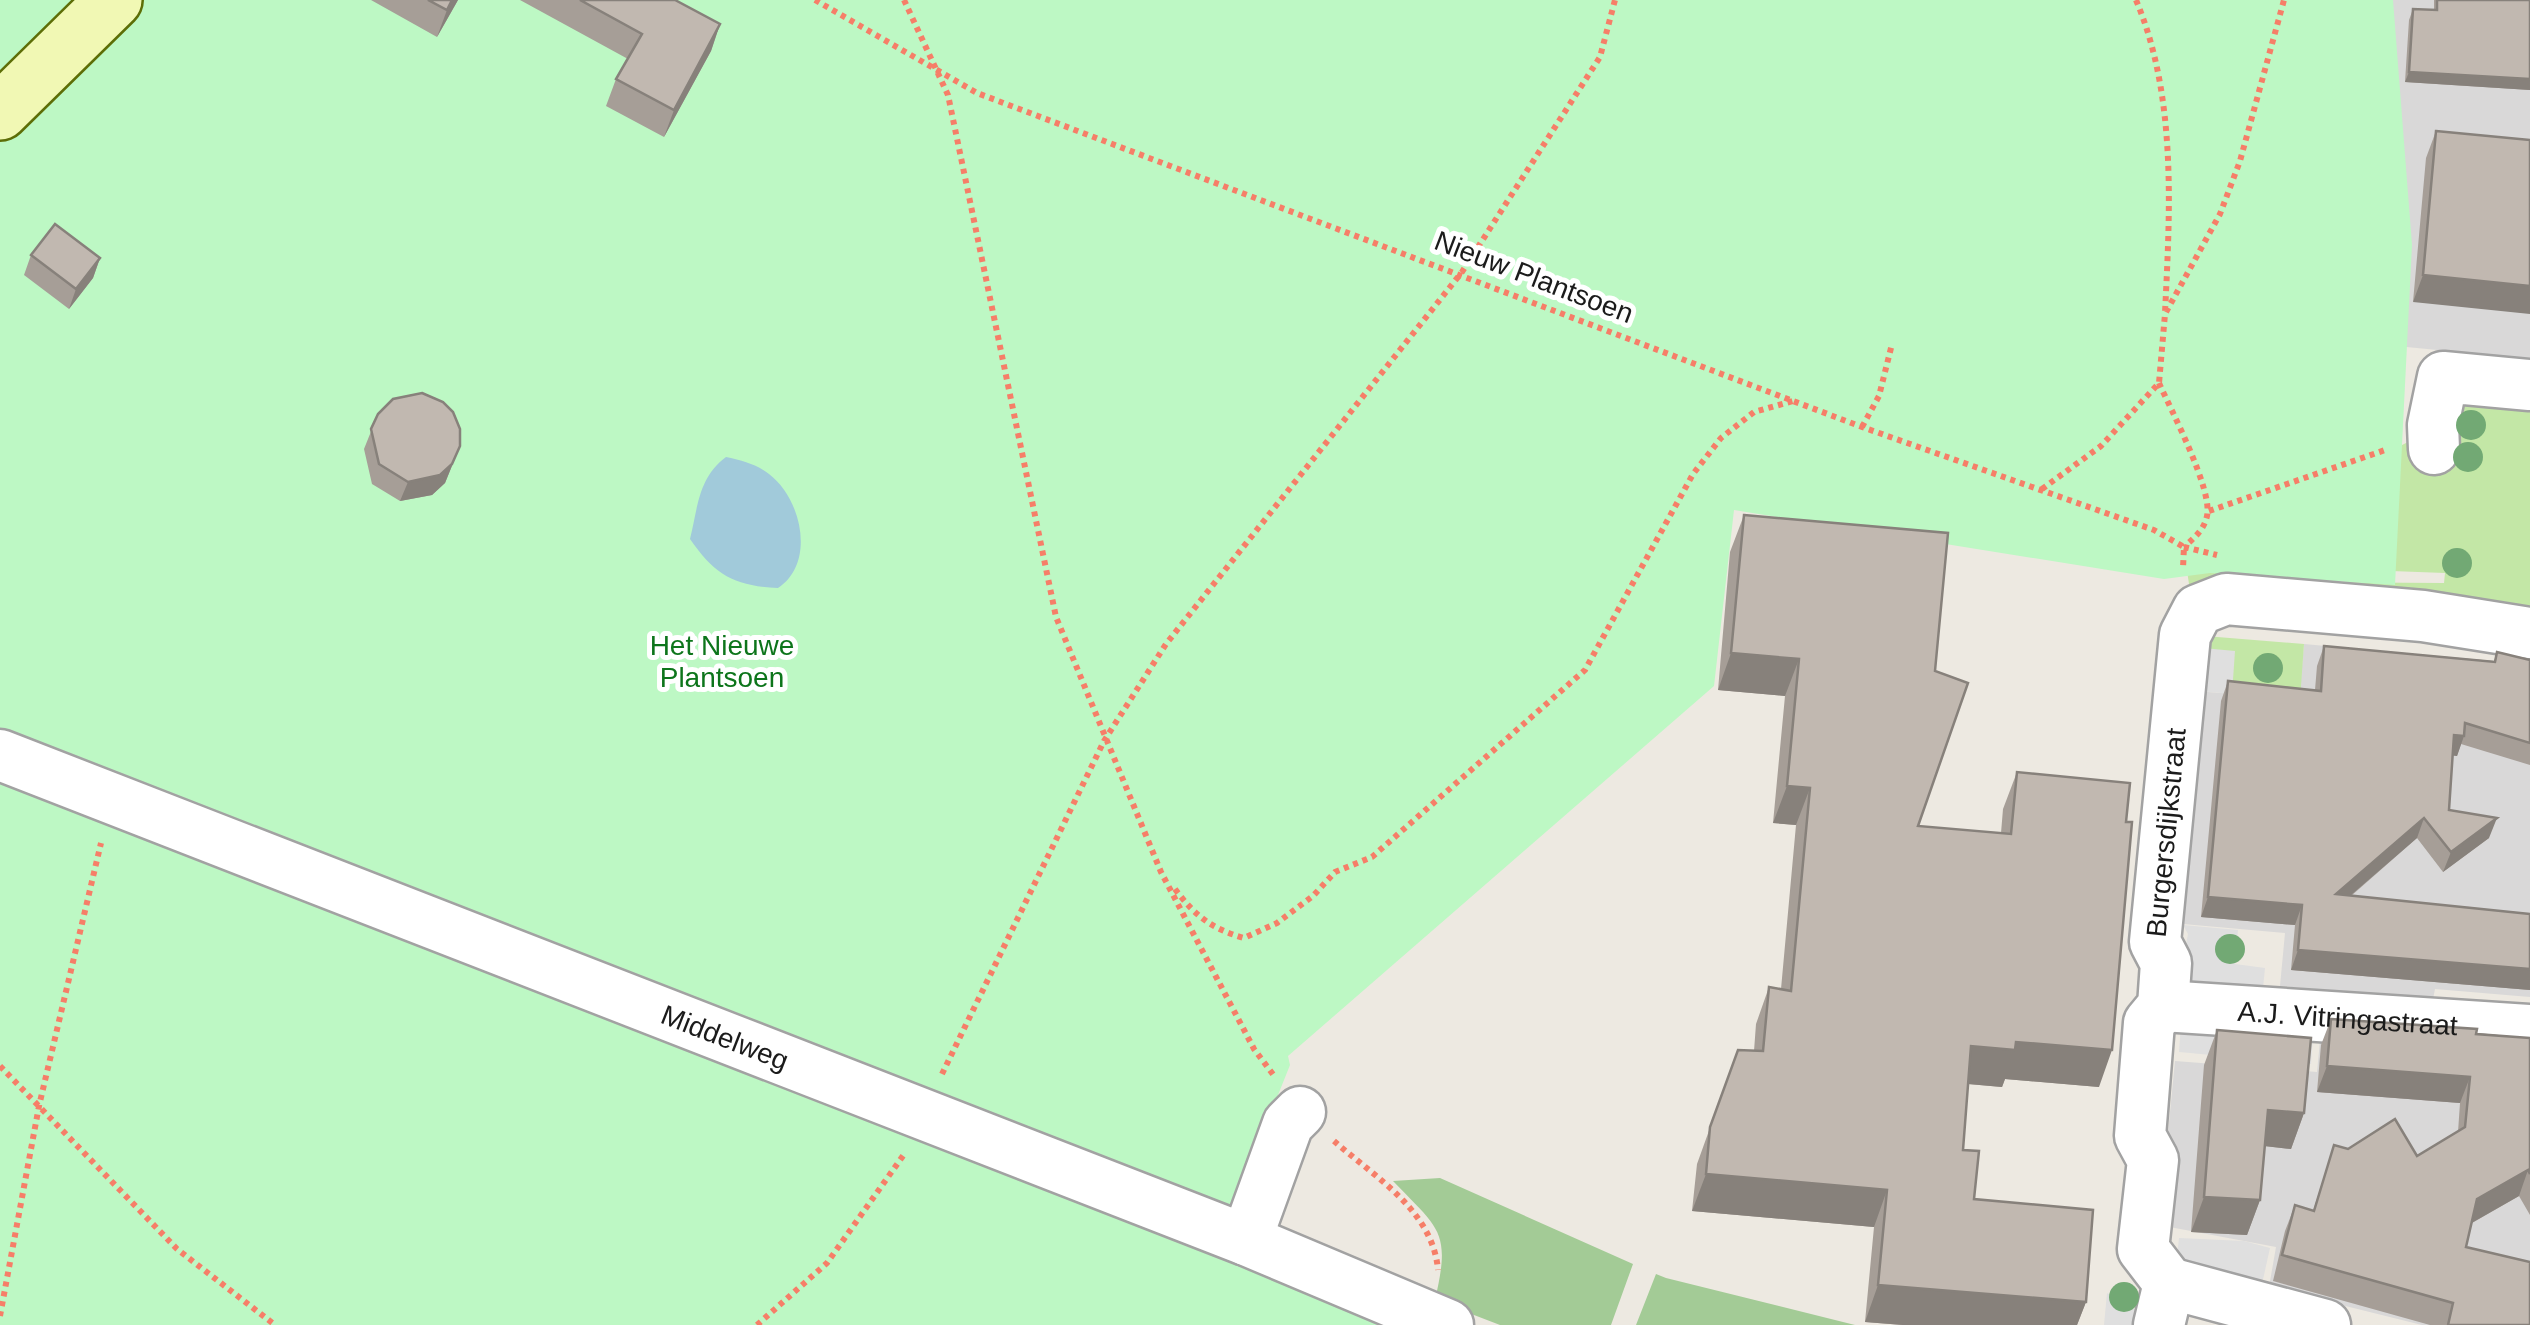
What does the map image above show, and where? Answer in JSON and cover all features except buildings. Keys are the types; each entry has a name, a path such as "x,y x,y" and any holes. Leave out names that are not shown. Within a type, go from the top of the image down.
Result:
{"street":[{"path":"0,112 114,0"},
{"path":"2434,437 2443,376 2530,385"},
{"path":"2198,610 2226,599 2423,616 2530,633"},
{"name":"Burgersdijkstraat","path":"2164,1304 2143,1248 2153,1160 2140,1136 2149,1022 2163,1006 2166,962 2155,942 2184,635 2198,610"},
{"name":"Middelweg","path":"0,755 1246,1240 1435,1319"},
{"name":"A.J. Vitringastraat","path":"2163,1006 2530,1030"},
{"path":"1246,1240 1288,1124 1300,1112"},
{"path":"2164,1304 2325,1325"}],"path":[{"name":"Nieuw Plantsoen","path":"816,0 995,100 1462,272 1862,427 2154,530 2184,547"},
{"path":"904,0 948,95 1056,618 1104,741 1161,872 1254,1049 1300,1112 1420,1217 1436,1243 1435,1319"},
{"path":"757,1325 827,1263 884,1188 1104,741 1166,644 1462,272 1600,58 1615,0"},
{"path":"2136,0 2162,95 2170,212 2158,383 2192,454 2209,510 2199,534 2184,547 2182,585 2198,610"},
{"path":"2165,314 2220,214 2240,161 2284,0"},
{"path":"1862,427 1879,396 1892,344"},
{"path":"2041,490 2101,446 2158,383"},
{"path":"1161,872 1196,916 1220,932 1244,938 1277,922 1314,896 1335,872 1372,857 1585,670 1673,507 1722,438 1754,412 1794,400"},
{"path":"2209,510 2434,437"},
{"path":"0,1316 40,1106 91,878 114,799"},
{"path":"0,1066 177,1249 275,1325"}],"shaded area":[{"path":"2387,0 2530,0 2530,359 2386,345"},
{"path":"2304,644 2478,660 2530,672 2530,997 2435,989 2433,999 2280,986 2285,933 2183,924 2195,691 2299,699"},
{"path":"2203,648 2235,651 2232,694 2198,691"},
{"path":"2183,925 2238,930 2235,964 2265,968 2262,998 2188,991 2191,964 2183,960 2188,934"},
{"path":"2322,1020 2530,1051 2530,1325 2422,1325 2269,1287 2276,1247 2159,1225 2175,1061 2317,1072"},
{"path":"2181,1024 2313,1035 2311,1064 2179,1052"},
{"path":"2179,1238 2244,1241 2270,1248 2262,1284 2176,1265"},
{"path":"2107,1293 2141,1313 2140,1325 2104,1325"}],"green space":[{"name":"Het Nieuwe Plantsoen","path":"0,0 2393,0 2412,245 2395,585 2210,573 2164,579 1734,510 1714,686 1288,1056 1290,1065 1232,1210 1415,1325 0,1325"},
{"path":"2461,395 2530,402 2530,618 2443,604 2189,584 2186,564 2198,550 2257,576 2291,582 2444,583 2445,573 2391,571 2398,447 2424,434 2456,453"},
{"path":"2205,636 2304,644 2300,700 2232,694 2203,648"},
{"path":"1440,1178 1633,1264 1611,1325 1500,1325 1435,1300 1442,1259 1438,1233 1393,1181"},
{"path":"1656,1274 1666,1278 1855,1325 1636,1325"}],"water":[{"path":"726,457 769,474 790,499 796,514 801,548 790,577 778,588 749,585 727,576 708,562 690,539 704,484"}]}
